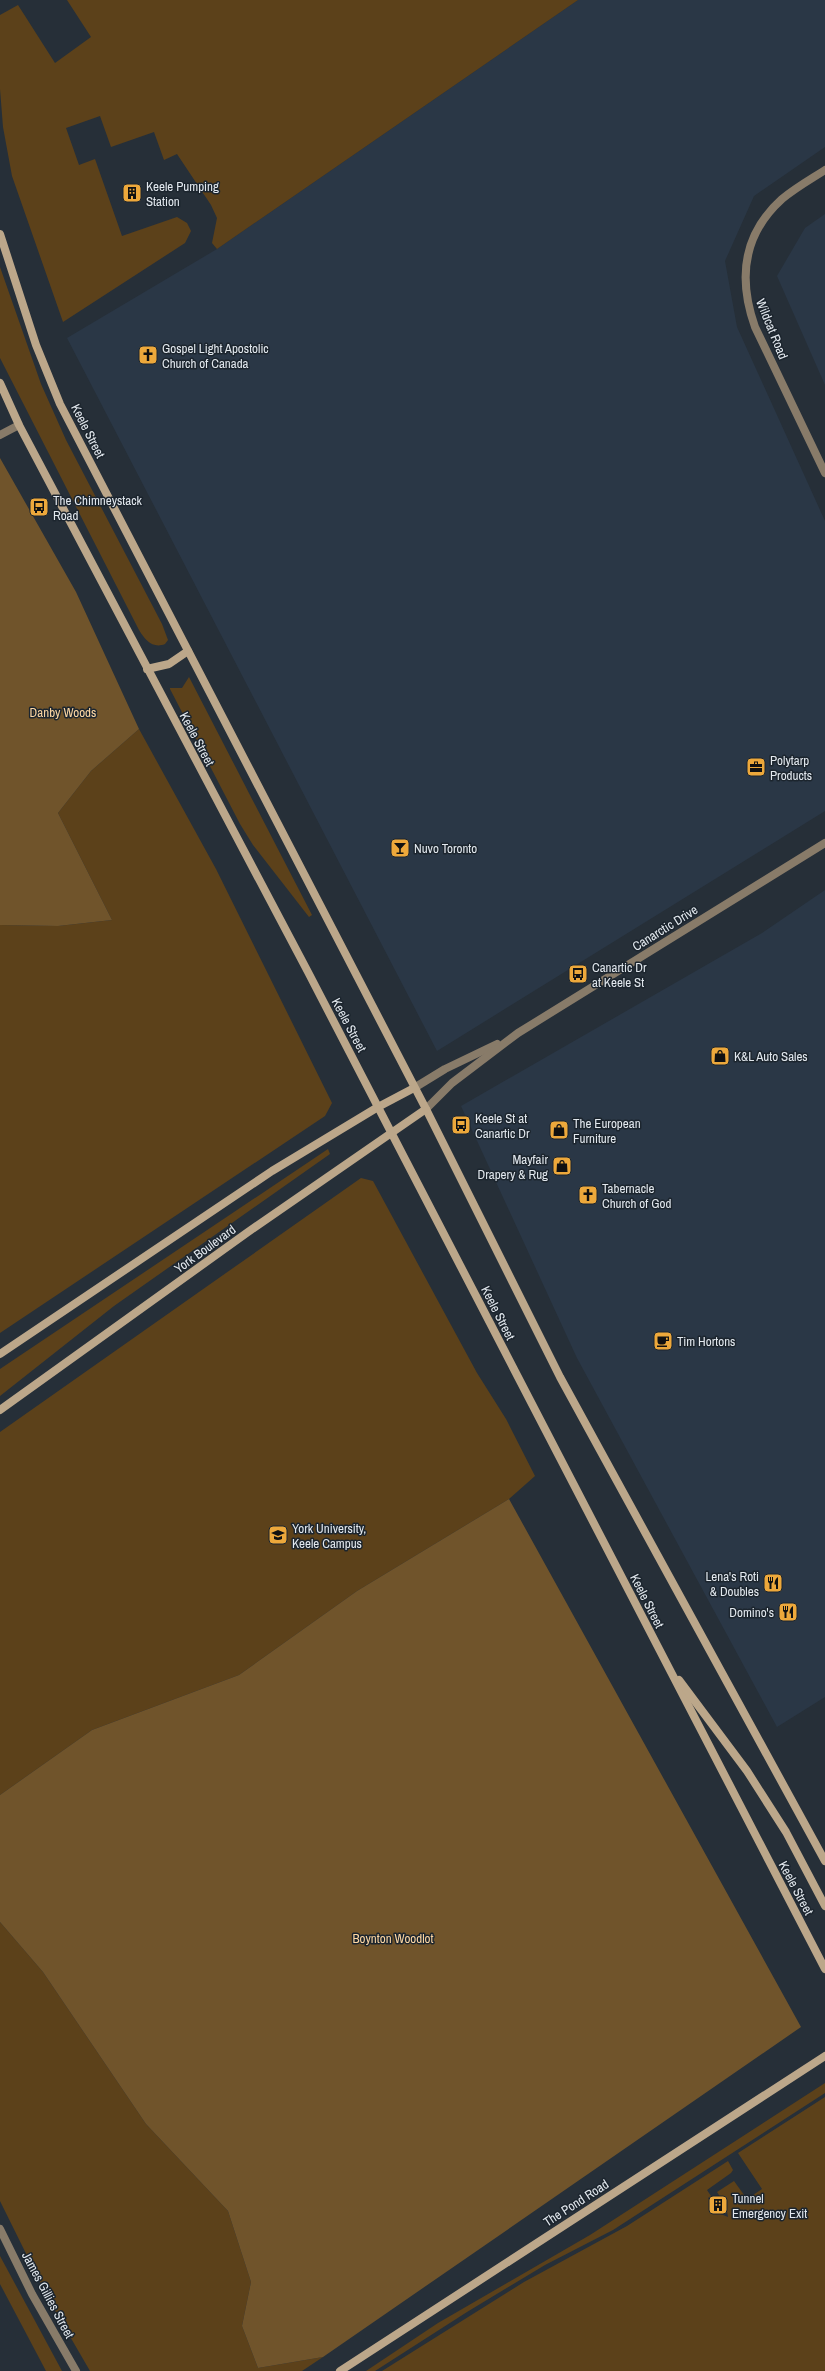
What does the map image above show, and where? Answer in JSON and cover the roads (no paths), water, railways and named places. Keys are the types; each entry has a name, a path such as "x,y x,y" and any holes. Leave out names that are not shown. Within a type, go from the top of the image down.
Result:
{"main road":[{"name":"Keele Street","path":"0,234 36,345 60,404 426,1109 560,1378 825,1861"},
{"name":"Keele Street","path":"0,383 19,425 392,1133 825,1969"},
{"path":"147,669 169,664 188,651"},
{"name":"Canarctic Drive","path":"378,1107 414,1088"},
{"name":"York Boulevard","path":"0,1354 272,1171 378,1107"},
{"name":"York Boulevard","path":"0,1410 426,1109"},
{"path":"664,1660 747,1771 786,1832 825,1906"},
{"name":"The Pond Road","path":"340,2371 825,2056"}],"street":[{"name":"Wildcat Road","path":"825,170 783,198 766,215 753,238 746,260 744,284 748,307 755,327 825,473"},
{"path":"0,435 19,425"},
{"name":"Canarctic Drive","path":"426,1109 452,1083 518,1033 825,843"},
{"name":"Canarctic Drive","path":"414,1088 445,1069 518,1033"},
{"name":"James Gillies Street","path":"0,2228 32,2294 76,2371"}],"place":[{"name":"Keele Pumping Station","path":"132,193"},
{"name":"Gospel Light Apostolic Church of Canada","path":"148,355"},
{"name":"The Chimneystack Road","path":"39,507"},
{"name":"Polytarp Products","path":"756,767"},
{"name":"Nuvo Toronto","path":"400,848"},
{"name":"Canartic Dr at Keele St","path":"578,974"},
{"name":"K&L Auto Sales","path":"720,1056"},
{"name":"Keele St at Canartic Dr","path":"461,1125"},
{"name":"The European Furniture","path":"559,1130"},
{"name":"Mayfair Drapery & Rug","path":"562,1166"},
{"name":"Tabernacle Church of God","path":"588,1195"},
{"name":"Tim Hortons","path":"663,1341"},
{"name":"York University, Keele Campus","path":"278,1535"},
{"name":"Lena's Roti & Doubles","path":"773,1583"},
{"name":"Domino's","path":"788,1612"},
{"name":"Tunnel Emergency Exit","path":"718,2205"}],"park label":[{"name":"Danby Woods","path":"63,712"},
{"name":"Boynton Woodlot","path":"393,1938"}]}
